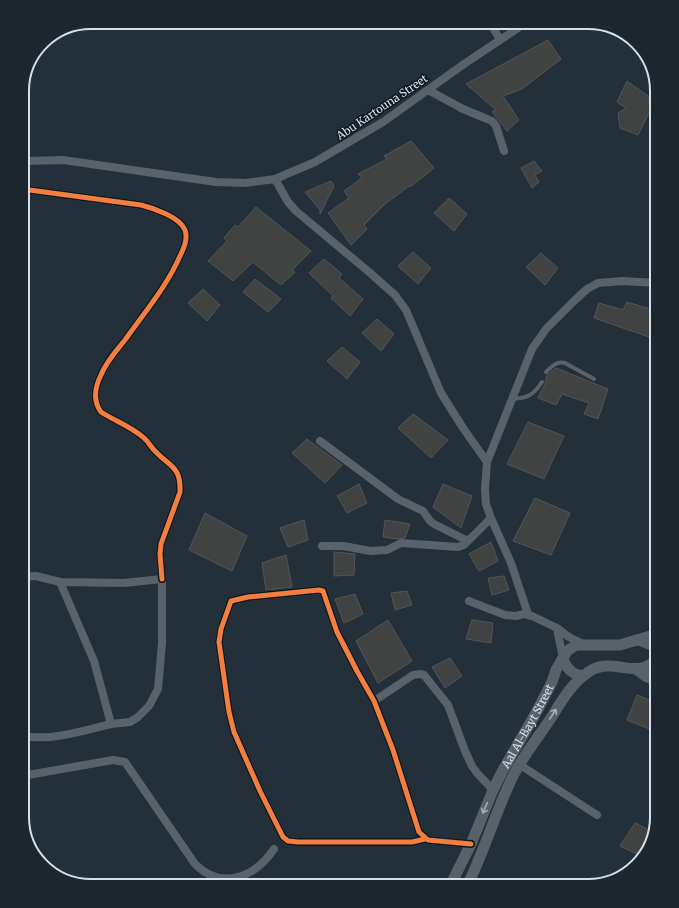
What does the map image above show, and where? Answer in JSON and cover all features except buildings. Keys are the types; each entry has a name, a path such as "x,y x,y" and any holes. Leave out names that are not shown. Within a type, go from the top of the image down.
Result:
{"street":[{"path":"494,29 500,40"},
{"name":"Abu Kartouna Street","path":"29,161 63,160 216,182 246,183 275,179 315,162 384,122 516,29"},
{"path":"428,90 463,109 492,121 496,126 504,151"},
{"path":"275,179 288,202 296,211 369,272 403,304 441,393 487,462"},
{"path":"29,190 141,205 151,208 180,223 185,229 186,242 177,263 164,285 101,374 95,398 96,404 101,412 144,438 156,452 170,464 178,473 181,486 161,544 162,643 158,689 149,706 138,718 130,722 111,724 38,738 29,737"},
{"path":"528,614 511,563 491,518 485,498 487,462 532,349 541,335 587,289 598,283 611,281 650,283"},
{"path":"320,441 398,499 423,511 434,524 468,541"},
{"path":"322,546 343,546 371,551 387,550 401,543 458,547 462,546 468,541 491,518"},
{"path":"29,576 36,576 60,582 124,583 162,579"},
{"path":"60,582 94,661 111,724"},
{"path":"425,839 417,828 393,750 374,701 338,636 322,590 248,597 231,601 221,629 219,642 232,726 260,791 283,837 288,841 298,842 412,842 425,839 470,844"},
{"path":"469,601 505,615 516,616 528,614 583,644"},
{"path":"556,628 565,665 569,671 576,675 583,676"},
{"name":"Aal Al-Bayt Street","path":"453,879 493,790 536,713 567,651 576,645 620,645 650,636"},
{"path":"639,640 650,644"},
{"name":"Aal Al-Bayt Street","path":"470,879 515,773 575,683 597,667 605,665 636,669 650,666"},
{"path":"636,669 650,678"},
{"path":"374,701 414,675 424,675 448,705 472,766 493,790"},
{"path":"29,775 113,760 125,762 188,855 201,869 213,876 232,878 247,874 262,864 274,849"},
{"path":"520,765 597,815"}],"lane":[{"path":"546,372 552,366 561,362 566,363 594,379"},
{"path":"511,399 527,398 537,390 542,382"}],"cycle path":[{"path":"29,190 141,205 172,217 178,221 185,230 186,237 183,250 169,278 106,366 96,389 96,399 98,408 101,412 129,427 144,438 154,450 174,468 179,477 180,492 161,544 160,554 162,579"},
{"path":"425,839 412,842 298,842 288,841 283,837 260,791 234,732 229,712 219,642 221,629 231,601 248,597 319,590 323,591 337,632 374,701 393,750 419,832 428,840 471,844"}]}
